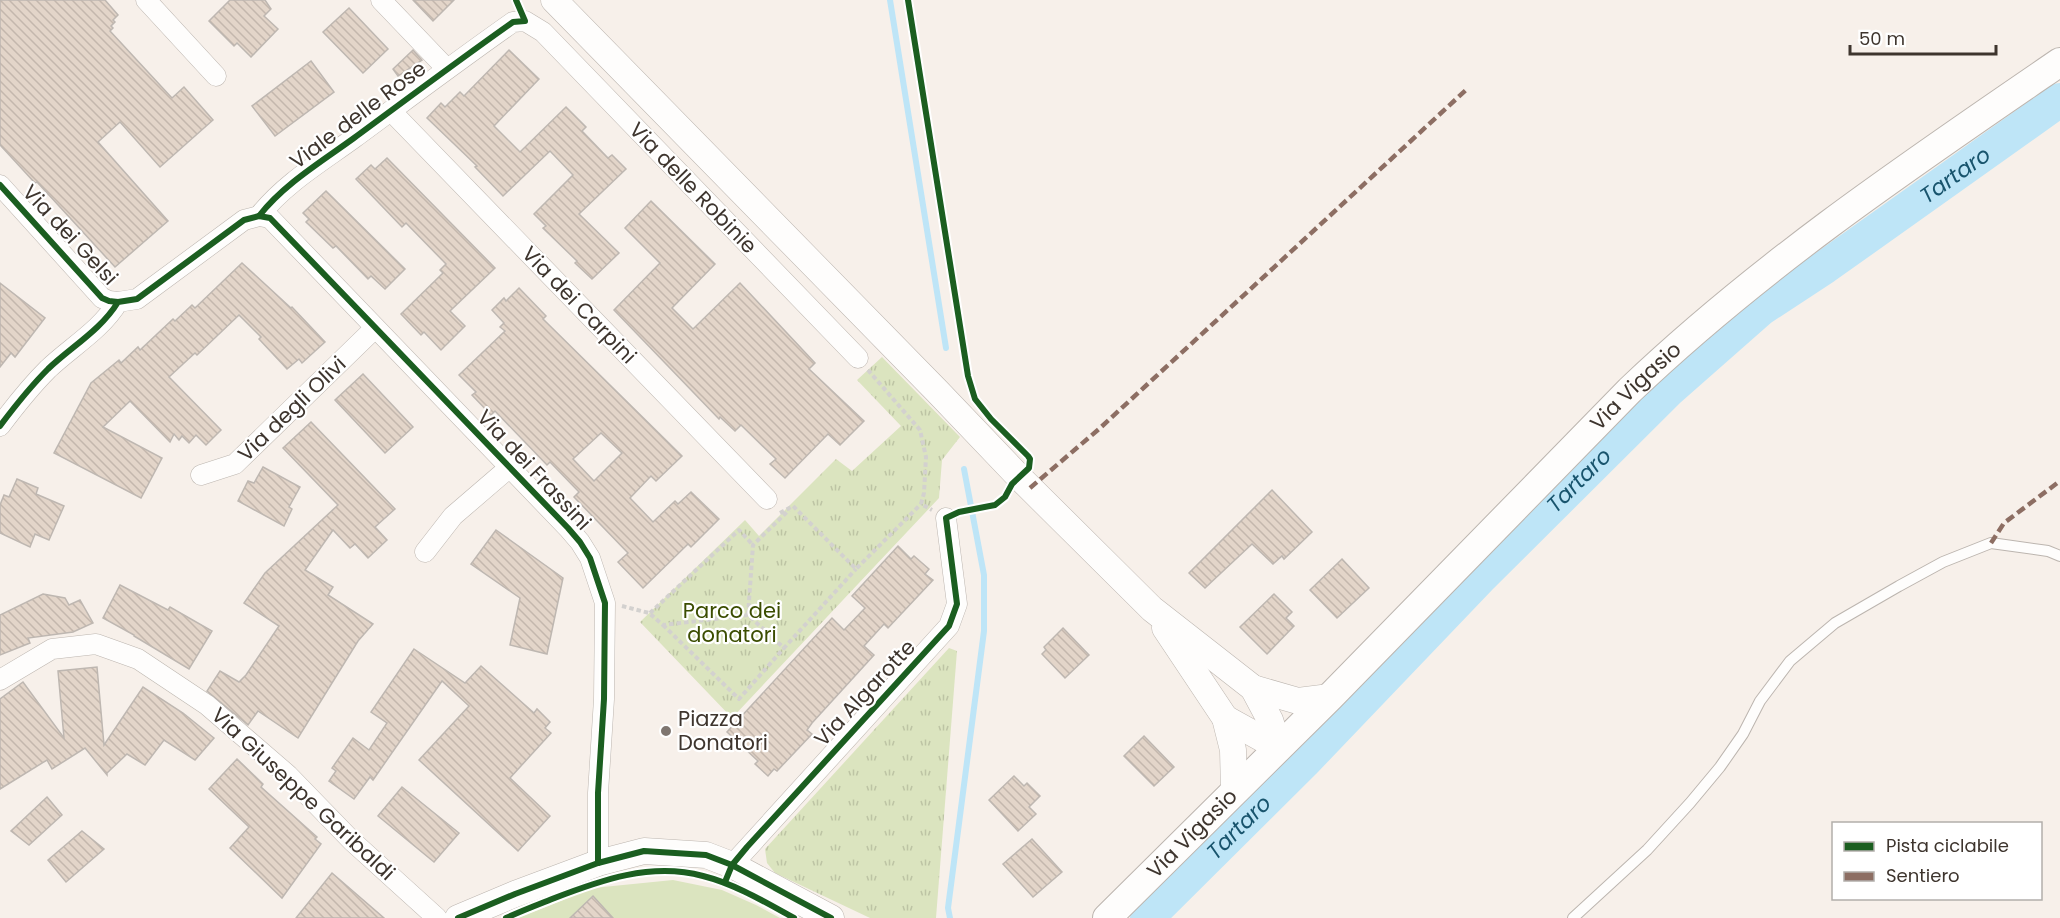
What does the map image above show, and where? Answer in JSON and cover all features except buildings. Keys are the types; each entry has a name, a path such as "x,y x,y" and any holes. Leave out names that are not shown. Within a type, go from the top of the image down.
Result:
{"main road":[{"name":"Via Vigasio","path":"1107,918 1330,697 1630,390 1675,347 1807,240 1896,175 2060,62"}],"street":[{"path":"381,0 447,69"},
{"path":"554,0 1152,609 1253,688 1298,701 1330,697"},
{"path":"157,3 216,76"},
{"name":"Viale delle Rose","path":"118,302 137,299 244,220 259,216 270,202 294,182 447,69 513,22 525,21"},
{"name":"Via delle Robinie","path":"525,21 543,32 858,358"},
{"name":"Via dei Carpini","path":"391,111 767,500"},
{"name":"Via dei Gelsi","path":"0,184 102,298 109,302 118,302"},
{"name":"Via dei Frassini","path":"259,216 270,218 510,467 580,542 590,558 605,603 604,699 598,793 598,863"},
{"path":"0,426 20,399 48,369 105,319 118,302"},
{"name":"Via degli Olivi","path":"201,475 236,464 375,328"},
{"name":"Via dei Frassini","path":"425,552 453,516 510,467"},
{"name":"Via Algarotte","path":"732,865 949,627 957,604 946,518"},
{"path":"1152,609 1225,718 1233,750 1234,792"},
{"name":"Via Giuseppe Garibaldi","path":"0,680 52,650 96,644 138,659 207,705 288,775 352,841 437,918"},
{"path":"1253,688 1270,720 1279,748"},
{"path":"1225,718 1279,748"},
{"path":"458,918 598,863 644,851 706,855 732,865 831,918"}],"lane":[{"path":"1573,918 1647,850 1690,803 1720,767 1743,734 1760,701 1790,661 1835,623 1943,562 1991,543 2048,551 2060,556"}],"path":[{"path":"605,603 650,613 739,699 856,569 921,504 924,493 926,457 920,430 858,358"},
{"path":"767,500 781,513 793,506"},
{"path":"921,504 946,518"},
{"path":"748,615 753,545 793,506"},
{"path":"793,506 856,569"},
{"path":"650,613 739,530 753,545"},
{"path":"663,625 748,615 784,648"}],"green space":[{"name":"Parco dei donatori","path":"882,357 960,437 942,460 939,498 732,718 640,622 745,520 759,536 836,459 852,471 901,426 857,380"},
{"path":"949,648 957,651 936,918 870,918 775,873 767,863 765,849"},
{"path":"673,880 722,890 780,918 518,918 593,888"}],"waterway":[{"path":"890,0 946,348"},
{"name":"Tartaro","path":"1147,918 1304,762 1480,578 1669,390 1761,309 1825,267 2060,100"},
{"path":"950,918 948,908 984,631 984,575 964,469"}],"marked path":[{"path":"1030,488 1099,429 1467,89"},
{"path":"1991,543 2004,523 2060,481"}],"cycle path":[{"path":"259,216 291,184 316,165 513,22 525,21 516,0"},
{"path":"725,882 732,865 747,847 949,626 957,604 946,518 959,512 995,505 1005,497 1012,484 1029,468 1028,456 991,419 975,399 968,376 908,0"},
{"path":"0,185 102,298 118,302"},
{"path":"0,426 41,376 94,330 118,302 137,299 244,220 259,216 270,218 568,528 590,558 605,603 604,699 598,793 598,863"},
{"path":"458,918 598,863 644,851 706,855 732,865 831,918"},
{"path":"506,918 570,892 608,880 626,875 664,871 684,872 727,884 794,918"}],"place":[{"name":"Piazza Donatori","path":"666,731"}]}
